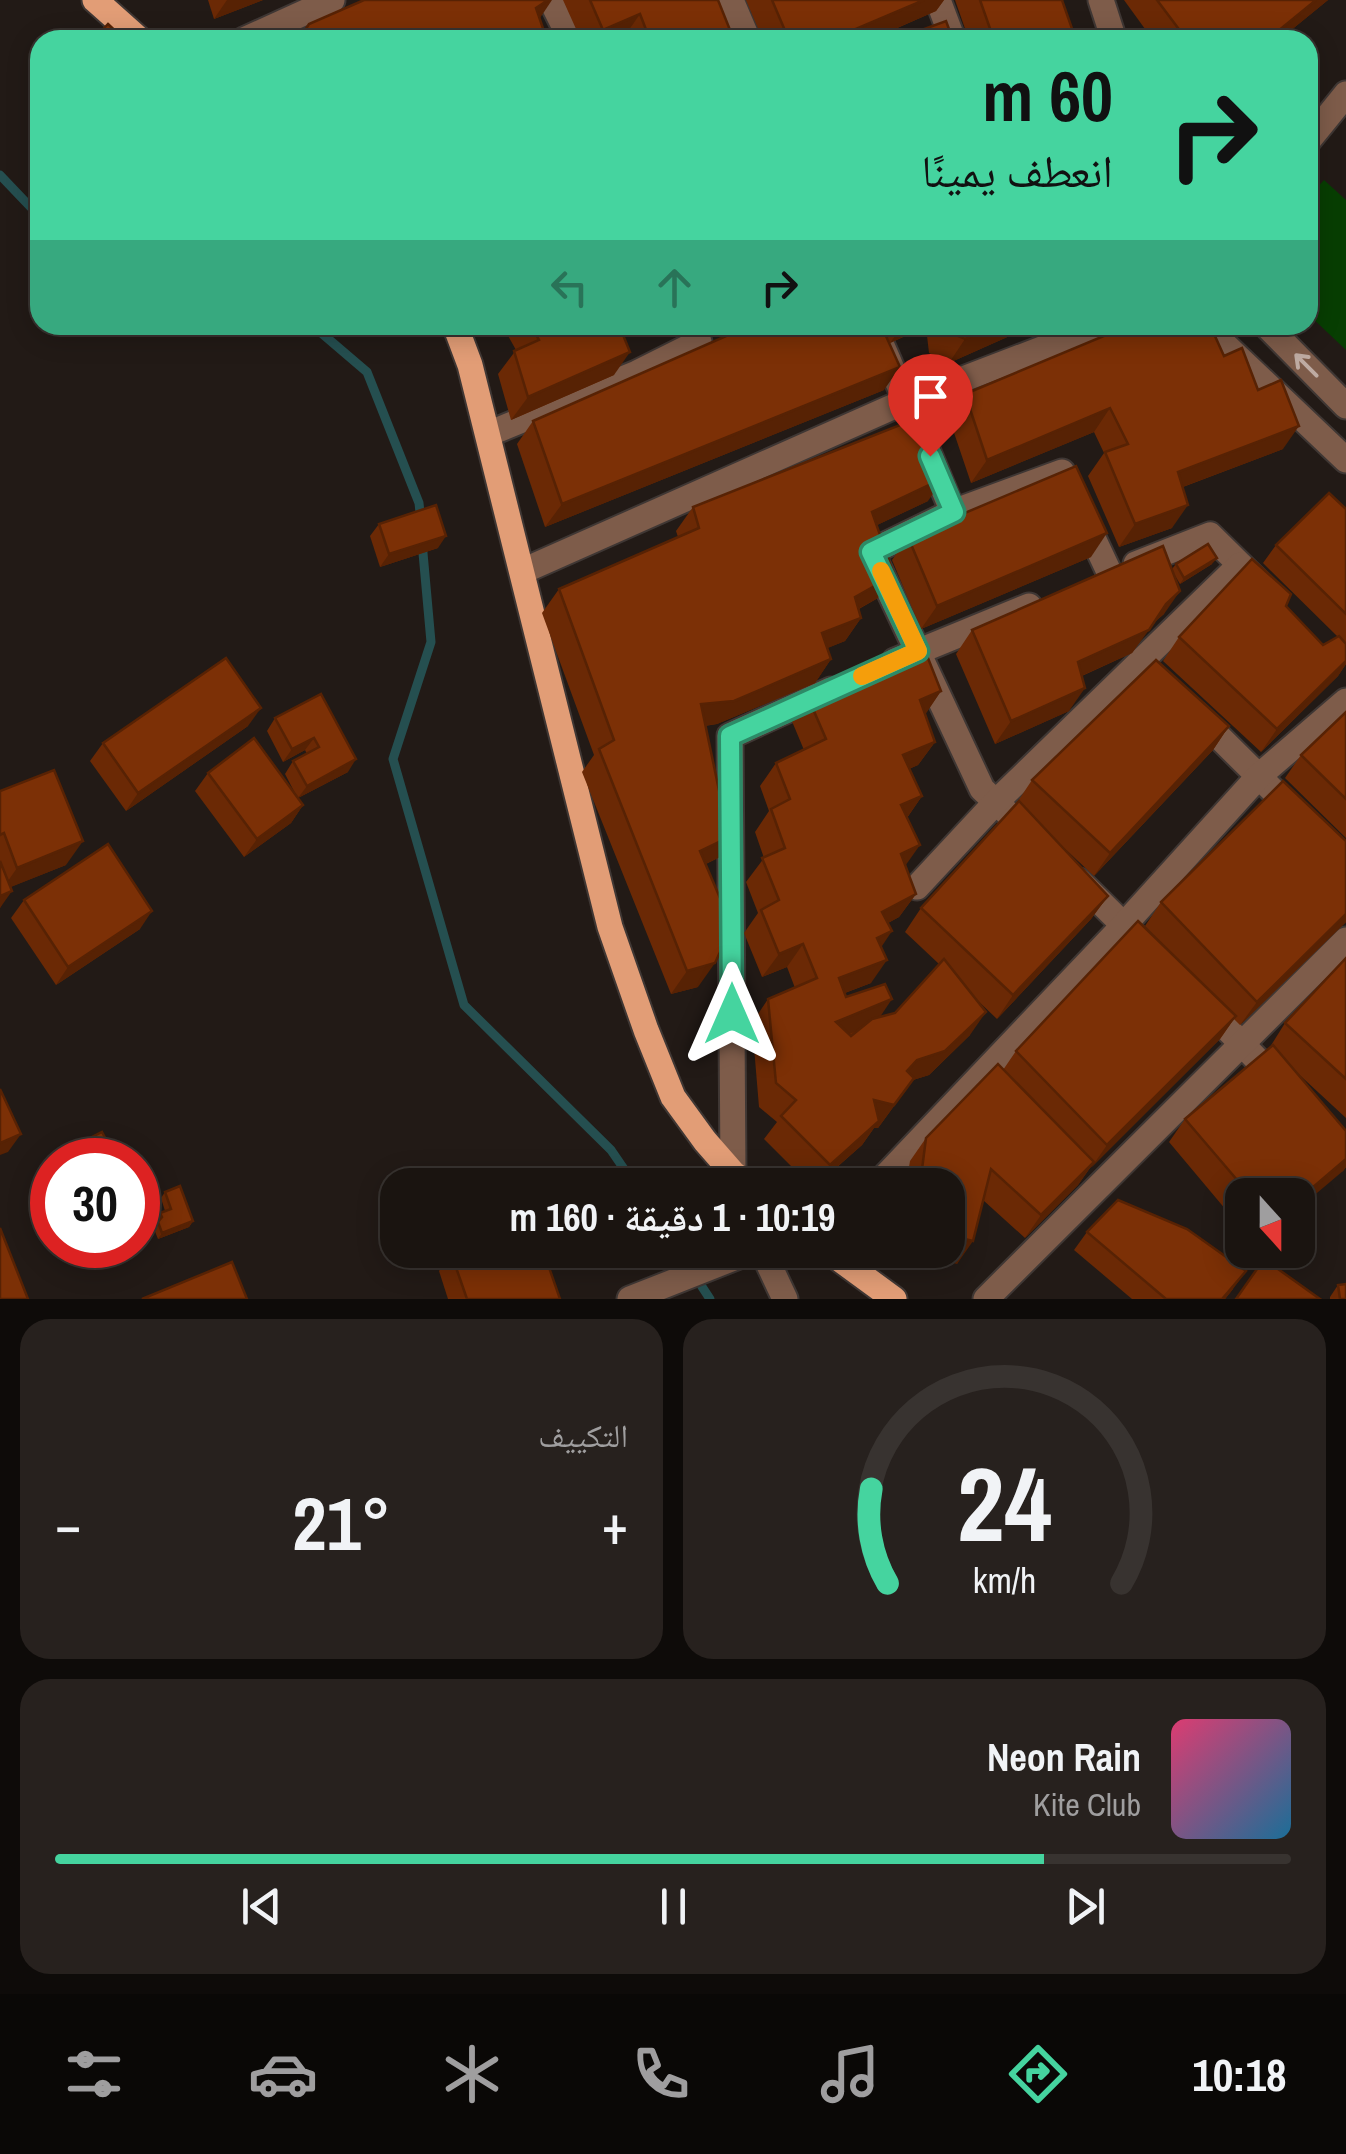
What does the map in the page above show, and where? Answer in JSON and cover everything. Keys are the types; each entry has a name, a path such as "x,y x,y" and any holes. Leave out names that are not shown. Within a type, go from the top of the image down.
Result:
{"main road":[{"path":"95,0 129,30"},
{"path":"459,335 488,434 610,926 673,1097 729,1168"},
{"path":"851,1268 894,1299"}],"street":[{"path":"266,30 332,0"},
{"path":"552,0 566,30"},
{"path":"730,0 744,30"},
{"path":"938,0 949,30"},
{"path":"1101,0 1111,30"},
{"path":"1318,129 1346,94"},
{"path":"488,434 636,373 699,342 696,335"},
{"path":"877,335 954,512"},
{"path":"522,571 1058,335"},
{"path":"1215,335 1346,460"},
{"path":"1276,335 1346,406"},
{"path":"1280,604 1210,535 1101,578 1062,472 954,512 871,552 982,790 1124,925 1294,1098"},
{"path":"916,886 996,802 1148,667 1240,565"},
{"path":"740,1168 730,736 918,651 1057,595"},
{"path":"1180,699 1346,863"},
{"path":"893,1168 1259,776 1346,701"},
{"path":"986,1299 1346,940"},
{"path":"630,1299 706,1268"},
{"path":"768,1268 785,1299"}],"green space":[{"path":"1324,180 1346,200 1346,350 1318,323 1318,187"}],"building":[{"path":"364,0 548,0 536,8 544,30 305,30 309,24"},
{"path":"590,0 718,0 730,30 646,30 640,14 603,30"},
{"path":"772,0 924,0 854,30 785,30"},
{"path":"980,0 1062,0 1072,30 990,30"},
{"path":"1157,0 1316,0 1279,30 1180,30"},
{"path":"946,21 949,30 921,30"},
{"path":"536,335 623,335 630,352 528,397 514,351 539,340"},
{"path":"728,335 886,335 900,367 562,504 533,421"},
{"path":"1106,335 1215,335 1224,356 1242,348 1258,390 1281,380 1299,426 1178,472 1188,505 1135,524 1105,452 1128,444 1110,408 987,460 965,394"},
{"path":"915,419 944,478 872,512 894,575 855,597 861,618 822,633 831,659 734,701 701,704 720,795 738,833 700,851 732,926 715,963 687,971 599,749 614,740 559,589 699,528 693,507"},
{"path":"1076,466 1107,533 937,606 908,537"},
{"path":"1329,493 1346,509 1346,614 1276,545"},
{"path":"436,505 446,536 389,554 379,524"},
{"path":"1208,544 1217,558 1184,578 1176,564"},
{"path":"1163,546 1180,591 1149,630 1078,662 1085,688 1011,721 972,630"},
{"path":"1252,559 1291,594 1286,606 1323,645 1339,636 1346,644 1346,661 1277,729 1179,637"},
{"path":"924,648 941,691 920,700 935,742 903,755 922,796 901,805 920,845 901,854 916,894 882,912 892,931 877,938 887,960 839,978 846,997 885,984 892,999 836,1022 851,1036 872,1019 895,1013 944,959 986,1012 945,1051 917,1060 907,1071 914,1078 894,1105 874,1100 879,1121 830,1165 781,1116 796,1100 776,1083 768,999 817,978 803,944 779,954 761,910 779,900 762,858 785,848 771,809 790,799 776,763 826,739 807,695"},
{"path":"226,658 261,708 138,793 103,743"},
{"path":"1156,660 1229,726 1110,853 1032,780"},
{"path":"321,694 356,759 307,786 293,761 319,747 314,738 292,749 275,718"},
{"path":"1346,712 1346,799 1301,755"},
{"path":"254,738 303,805 257,839 208,773"},
{"path":"54,770 83,841 17,868 4,833 0,835 0,791"},
{"path":"1283,781 1346,841 1346,914 1257,1002 1161,902"},
{"path":"1019,801 1108,896 1013,995 921,908"},
{"path":"108,844 152,911 68,967 24,900"},
{"path":"0,861 12,891 0,896"},
{"path":"1138,921 1236,1016 1107,1145 1016,1051"},
{"path":"1346,958 1346,1079 1285,1023"},
{"path":"1273,1045 1346,1131 1346,1159 1315,1185 1315,1178 1235,1178 1185,1119"},
{"path":"998,1064 1094,1162 1041,1215 991,1169 973,1241 965,1239 965,1168 922,1168 926,1138"},
{"path":"0,1089 21,1134 0,1143"},
{"path":"180,1186 193,1221 162,1233 160,1213 171,1209 165,1192"},
{"path":"1118,1200 1187,1229 1225,1256 1225,1268 1246,1271 1222,1299 1166,1299 1087,1232"},
{"path":"0,1228 28,1299 0,1299"},
{"path":"232,1262 247,1299 142,1299"},
{"path":"456,1268 549,1268 560,1299 467,1299"},
{"path":"1258,1268 1277,1268 1320,1299 1236,1299"},
{"path":"1346,1284 1346,1299 1340,1299 1338,1285"}],"waterway":[{"path":"0,175 30,206"},
{"path":"324,335 367,372 419,503 421,522"},
{"path":"422,542 431,642 393,759 464,1005 611,1150 623,1168"},
{"path":"690,1268 710,1299"}],"slow traffic":[{"path":"862,676 918,651 881,571"}],"route":[{"path":"732,1014 730,736 918,651 871,552 954,512 930,456"}]}
